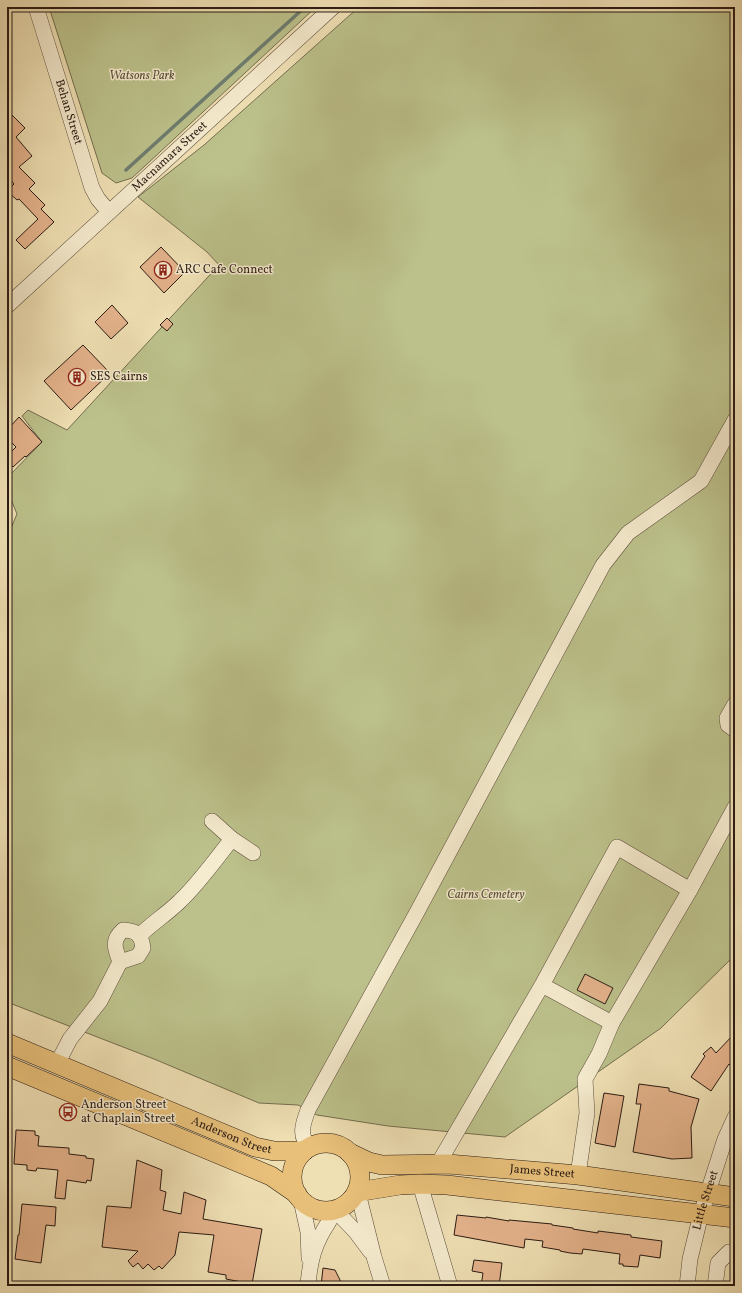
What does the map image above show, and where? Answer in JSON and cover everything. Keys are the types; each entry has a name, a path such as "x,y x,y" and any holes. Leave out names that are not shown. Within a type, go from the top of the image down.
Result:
{"main road":[{"name":"Anderson Street","path":"12,1045 255,1147 274,1151 307,1149"},
{"name":"Anderson Street","path":"8,1069 270,1176 299,1197"},
{"path":"328,1143 340,1146 350,1153 359,1168 360,1181 357,1193 348,1204 335,1210 317,1210 308,1206 299,1197 293,1185 292,1174 297,1159 307,1149 328,1143"},
{"name":"James Street","path":"350,1153 369,1162 382,1164 438,1164 578,1175 735,1197"},
{"name":"James Street","path":"357,1193 400,1185 420,1184 471,1186 735,1218"}],"street":[{"name":"Behan Street","path":"36,7 92,188 98,199 109,212"},
{"name":"Macnamara Street","path":"7,306 333,7"},
{"path":"307,1149 302,1133 304,1119 308,1110 420,907 603,565 628,533 701,482 735,420"},
{"path":"735,704 727,718 728,725 735,730"},
{"path":"578,1175 587,1113 585,1079 599,1054 612,1023 690,890 735,807"},
{"path":"212,821 232,839 253,853"},
{"path":"139,936 179,902 200,879 232,839"},
{"path":"438,1164 542,986 617,847 690,890"},
{"path":"58,1064 70,1039 100,1001 120,962 138,956 143,948 141,938 134,931 123,930 117,935 114,945 120,962"},
{"path":"542,986 612,1023"},
{"path":"8,1069 12,1045"},
{"name":"Little Street","path":"687,1286 690,1260 701,1214 725,1139 735,1117"},
{"path":"420,1184 450,1286"},
{"path":"357,1193 383,1286"},
{"path":"299,1197 308,1232 310,1268 308,1286"},
{"path":"310,1268 319,1238 330,1223 335,1210 355,1231 374,1257"},
{"path":"715,1286 718,1263 729,1252 735,1254"}],"green space":[{"name":"Watsons Park","path":"49,7 316,7 132,178 116,183 102,173"},
{"name":"Cairns Cemetery","path":"359,7 735,7 735,955 661,1028 505,1137 388,1126 317,1115 298,1105 259,1103 154,1059 7,1002 7,529 11,528 17,514 7,490 7,478 42,442 22,416 28,410 67,430 219,265 207,252 138,197 204,145"}],"building":[{"path":"12,115 25,128 16,137 32,156 19,167 35,183 29,189 45,205 41,209 54,222 25,249 16,240 38,219 19,199 17,200 7,191 14,184 7,175 7,119"},
{"name":"ARC Cafe Connect","path":"161,247 185,272 164,293 140,267"},
{"path":"112,305 128,323 111,339 95,322"},
{"path":"167,318 173,324 167,331 160,325"},
{"name":"SES Cairns","path":"83,345 110,373 71,410 44,381"},
{"path":"19,417 42,442 13,467 7,461 7,456 16,447 7,438 7,430"},
{"path":"585,974 613,988 605,1004 577,990"},
{"path":"735,1033 735,1070 729,1064 711,1091 691,1077 705,1056 703,1054 711,1047 716,1053"},
{"path":"639,1084 669,1088 669,1091 699,1099 691,1127 692,1158 672,1159 633,1152 641,1104 636,1104"},
{"path":"604,1093 624,1096 615,1147 595,1143"},
{"path":"16,1130 35,1131 35,1135 39,1136 38,1146 69,1148 69,1154 86,1156 86,1158 94,1159 91,1181 87,1180 86,1183 67,1180 65,1199 55,1198 58,1170 37,1168 36,1171 27,1170 27,1165 14,1164"},
{"path":"137,1160 162,1170 160,1190 166,1192 163,1210 181,1214 184,1192 206,1200 203,1219 262,1229 252,1284 226,1279 226,1275 208,1272 214,1235 179,1232 175,1255 162,1269 159,1266 154,1270 148,1264 143,1269 138,1263 133,1267 128,1261 138,1251 102,1247 107,1206 131,1208"},
{"path":"22,1204 56,1207 55,1226 46,1225 41,1263 15,1259"},
{"path":"457,1215 552,1224 598,1233 598,1231 631,1235 631,1237 662,1241 660,1258 640,1255 638,1267 623,1266 623,1264 619,1264 620,1254 583,1249 582,1254 570,1253 542,1247 543,1241 525,1239 524,1248 454,1235"},
{"path":"474,1260 502,1263 499,1286 481,1286 483,1273 472,1271"},
{"path":"323,1268 335,1270 343,1286 321,1286"}],"waterway":[{"path":"126,170 305,7"}],"place":[{"name":"ARC Cafe Connect","path":"163,270"},
{"name":"SES Cairns","path":"77,377"},
{"name":"Anderson Street at Chaplain Street","path":"68,1112"}]}
